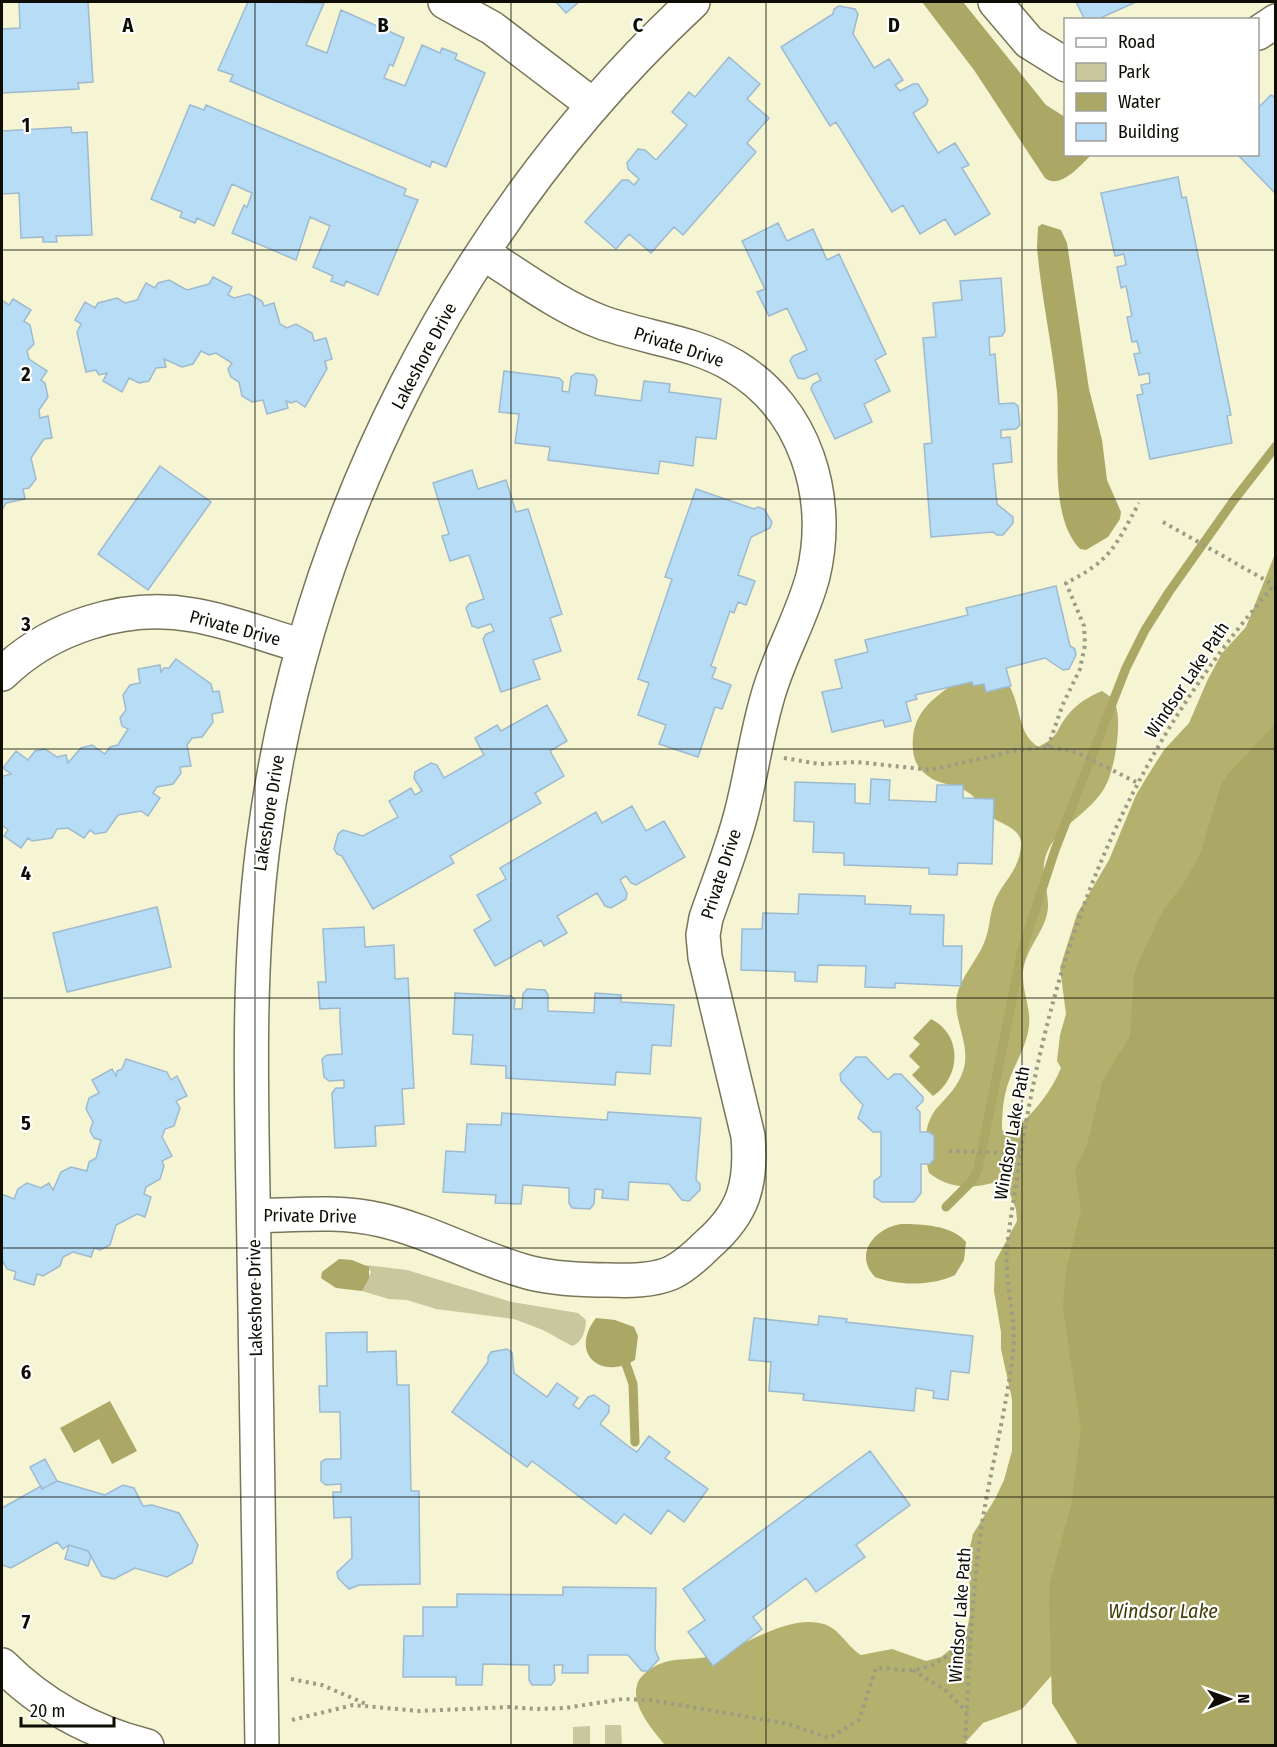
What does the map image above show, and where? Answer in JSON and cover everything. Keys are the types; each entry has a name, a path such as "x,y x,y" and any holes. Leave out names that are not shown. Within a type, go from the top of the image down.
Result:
{"street":[{"path":"445,2 492,28 592,105"},
{"name":"Lakeshore Drive","path":"262,1735 251,1023 255,925 264,840 275,770 303,646 338,539 370,461 419,361 483,254 549,160 592,105 641,51 693,2"},
{"path":"995,2 1029,42 1064,64"},
{"path":"1259,32 1275,21"},
{"name":"Private Drive","path":"254,1215 334,1214 374,1219 532,1273 599,1280 639,1280 672,1272 720,1234 741,1205 748,1179 750,1155 741,1097 716,1007 705,957 703,935 706,918 740,818 771,684 809,588 818,528 816,487 812,465 799,436 771,395 733,365 696,349 612,326 584,315 483,254"},
{"name":"Private Drive","path":"2,674 27,652 73,628 115,616 147,613 194,615 303,646"},
{"path":"2,1665 46,1702 73,1719 111,1735 147,1746"}],"path":[{"path":"1048,747 1063,704 1080,669 1085,645 1084,626 1066,583 1108,557 1138,503"},
{"path":"1163,522 1275,584"},
{"name":"Windsor Lake Path","path":"965,1746 971,1635 980,1533 1013,1356 1014,1331 1007,1287 1007,1249 1021,1153 1039,1055 1083,903 1115,825 1201,676 1275,584"},
{"path":"756,749 804,763 838,765 857,762 924,770 1018,750 1048,747 1076,752 1138,783"},
{"path":"949,1151 1021,1153"},
{"path":"261,1674 322,1685 370,1705 397,1710 565,1708 623,1699 651,1700 789,1725 829,1738 859,1720 876,1668 912,1670 934,1663 953,1652 971,1635"},
{"path":"912,1670 945,1690 967,1712"},
{"path":"262,1735 304,1718 340,1707 370,1705"}],"green space":[{"path":"366,1265 407,1270 512,1302 578,1313 586,1320 584,1332 581,1339 572,1346 543,1330 514,1319 436,1309 407,1300 389,1299 362,1291 371,1272"},
{"path":"605,1725 621,1725 622,1745 605,1745"},
{"path":"590,1726 590,1745 573,1745 573,1727"}],"shaded area":[{"path":"1275,554 1275,759 1094,1393 1059,1667 1022,1709 983,1723 963,1745 665,1745 644,1717 636,1693 641,1677 665,1662 701,1658 719,1653 776,1629 805,1622 819,1623 832,1628 861,1655 892,1649 926,1661 941,1657 956,1645 967,1629 970,1615 969,1552 973,1534 1004,1480 1012,1451 1012,1399 1001,1349 1001,1332 994,1291 995,1262 1017,1221 1016,1209 1004,1179 985,1185 965,1186 947,1183 929,1173 926,1139 932,1115 949,1095 963,1071 965,1052 957,1014 957,995 984,943 992,908 1017,863 1021,840 1014,830 987,814 969,793 932,779 919,768 914,754 913,737 919,716 932,700 960,679 1008,684 1026,734 1038,747 1053,737 1074,708 1092,696 1102,691 1113,699 1116,707 1117,741 1107,783 1092,804 1054,840 1044,864 1048,908 1024,968 1023,983 1029,1026 1004,1099 1002,1130 1008,1135 1039,1105 1061,1068 1057,1061 1060,1035 1066,1014 1060,968 1077,914 1109,860 1136,795 1164,750 1189,723 1222,653 1246,627"}],"water":[{"path":"922,2 963,2 1046,105 1064,116 1064,156 1090,156 1064,179 1051,181 1045,178 974,70"},
{"path":"1042,224 1061,230 1067,243 1089,389 1102,440 1107,480 1121,512 1120,519 1108,537 1086,550 1080,549 1070,534 1059,496 1057,392 1037,247 1038,227"},
{"name":"Windsor Lake","path":"1275,724 1275,1745 1078,1745 1052,1703 1049,1599 1050,1582 1071,1506 1081,1430 1063,1308 1066,1270 1081,1210 1075,1169 1087,1145 1103,1080 1130,1036 1134,975 1138,963 1162,912 1184,883 1200,854 1221,785 1227,775"},
{"path":"931,1019 949,1035 954,1056 949,1078 933,1096 912,1075 920,1067 909,1056 920,1044 913,1038"},
{"path":"901,1224 927,1225 945,1229 960,1236 966,1242 964,1260 955,1275 946,1279 915,1284 875,1277 866,1260 870,1243 883,1231"},
{"path":"339,1259 352,1260 369,1267 369,1278 362,1291 336,1288 321,1278 322,1272"},
{"path":"596,1318 615,1320 634,1327 638,1336 635,1360 622,1366 610,1367 592,1360 587,1352 586,1342 588,1331"},
{"path":"110,1401 137,1451 112,1464 99,1439 74,1453 60,1428"}],"building":[{"path":"19,2 88,2 93,82 78,83 79,89 2,93 2,29 20,28"},
{"path":"248,2 324,3 306,45 327,53 341,10 404,38 393,66 390,64 384,78 405,86 422,45 440,53 442,48 457,54 455,59 485,73 446,167 432,161 430,167 230,81 233,75 218,70"},
{"path":"556,2 579,2 566,13"},
{"path":"1076,2 1136,2 1100,18 1084,18"},
{"path":"839,6 855,9 858,14 853,34 874,68 889,59 903,80 895,85 900,91 913,84 918,84 928,100 926,105 913,113 938,153 955,143 969,165 962,168 990,214 955,235 945,219 920,234 903,205 892,212 836,122 830,126 781,47 833,14 834,9"},
{"path":"729,57 760,84 747,99 769,118 747,143 756,152 683,235 674,227 651,253 629,234 616,249 585,222 622,180 628,180 634,185 639,179 628,169 627,163 638,149 645,150 656,160 687,125 672,112 689,92 695,97"},
{"path":"1271,95 1276,98 1276,194 1239,156 1259,156 1259,107"},
{"path":"190,105 204,110 206,105 406,189 404,195 418,200 378,295 346,281 344,286 331,281 333,276 313,267 330,226 310,217 296,260 232,233 252,193 232,184 214,226 197,218 195,223 180,217 182,212 151,199"},
{"path":"71,127 72,133 87,132 92,235 56,236 57,242 43,242 43,237 21,238 19,193 2,194 2,131"},
{"path":"1178,177 1182,198 1186,197 1231,415 1227,416 1232,443 1150,459 1137,395 1143,394 1141,385 1150,383 1149,373 1139,375 1134,354 1140,353 1137,341 1132,342 1127,317 1132,316 1126,286 1121,288 1117,267 1126,265 1124,254 1115,256 1101,193"},
{"path":"778,223 787,241 813,229 827,260 839,254 886,354 875,360 890,391 864,404 872,422 835,439 811,389 813,384 821,380 817,373 804,379 798,378 790,361 793,356 807,350 787,308 769,316 757,292 765,289 742,241"},
{"path":"213,277 232,287 228,295 234,298 249,294 262,301 264,306 274,303 280,324 287,328 296,324 312,333 314,341 326,338 332,359 325,361 327,369 305,407 296,401 291,403 286,401 288,408 267,414 263,400 252,402 242,396 239,382 231,377 228,369 232,363 216,353 209,355 201,351 193,364 182,367 164,359 166,367 156,368 149,381 139,383 129,378 122,392 103,381 107,373 99,375 96,370 86,372 77,332 81,324 75,320 85,302 95,308 98,303 117,298 125,303 137,300 146,283 155,288 158,283 169,280 187,290 209,284"},
{"path":"1001,278 1005,331 1002,336 989,337 990,355 995,354 999,404 1014,403 1018,406 1020,425 1016,429 1001,430 1001,438 1010,437 1012,462 993,464 997,504 1013,517 1013,523 1003,535 993,532 931,537 924,444 932,443 923,338 936,337 933,303 962,300 960,281"},
{"path":"13,299 31,310 24,321 30,325 34,344 27,351 29,359 47,371 41,380 45,383 48,397 39,410 40,418 48,416 52,438 44,439 31,458 36,479 29,488 23,489 25,499 6,503 2,510 2,300 9,305"},
{"path":"504,371 559,378 563,382 562,391 569,392 571,377 576,373 594,375 597,380 595,395 641,401 644,381 670,384 669,392 721,399 716,439 696,437 693,466 660,461 658,474 548,460 550,447 515,443 519,414 499,412"},
{"path":"160,466 211,502 148,590 98,554"},
{"path":"472,470 478,489 506,480 516,512 528,509 562,614 550,618 561,651 533,660 540,679 501,692 483,639 486,634 494,631 491,624 478,628 472,626 466,608 469,604 484,599 469,555 450,561 442,536 449,534 433,483"},
{"path":"696,489 754,509 758,507 764,509 772,522 770,528 751,537 738,575 755,581 746,605 738,602 734,613 730,611 711,666 716,668 712,678 731,685 722,709 715,707 698,757 659,744 666,725 638,715 649,683 638,679 672,579 665,577"},
{"path":"1056,586 1070,646 1075,649 1076,655 1069,669 1063,670 1045,658 1006,668 1011,686 986,692 984,684 973,686 972,682 915,695 917,699 906,702 911,721 885,727 883,720 832,732 822,692 842,688 835,660 868,652 865,640 968,615 966,608"},
{"path":"176,659 211,684 213,692 219,691 223,712 212,714 213,722 202,737 192,738 187,745 191,766 180,767 181,773 173,784 157,787 153,793 160,798 148,816 141,811 118,815 106,832 95,834 90,830 84,838 68,828 57,829 52,838 32,841 28,838 21,848 4,836 8,830 2,825 2,781 3,776 11,774 3,768 16,751 28,760 35,751 45,749 57,757 66,755 68,763 81,748 92,745 105,754 110,747 118,745 128,729 122,726 120,718 126,710 123,695 130,685 140,683 138,669 160,665 161,672 164,668 169,668"},
{"path":"547,705 567,741 550,751 564,776 535,793 541,803 450,856 454,863 373,909 342,856 334,849 338,834 343,830 363,836 398,817 389,801 411,788 415,795 422,791 414,778 415,772 431,763 437,765 444,778 484,755 475,738 497,725 501,731"},
{"path":"871,779 890,780 889,800 936,802 937,785 963,785 963,798 994,799 992,864 958,863 957,875 929,874 929,868 844,865 844,853 813,852 814,822 794,821 795,782 855,784 855,803 870,804"},
{"path":"632,806 646,831 664,821 685,857 636,885 631,883 626,876 620,880 627,893 626,899 611,908 605,906 597,893 557,916 567,933 544,946 541,940 495,966 474,930 491,920 477,895 506,879 500,868 596,812 602,823"},
{"path":"799,894 865,896 865,904 911,906 910,914 944,915 943,946 962,946 961,986 895,983 895,988 865,987 866,966 818,965 817,982 795,981 795,972 741,970 742,929 762,929 763,913 798,914"},
{"path":"157,907 171,967 67,992 53,933"},
{"path":"364,927 365,947 394,945 395,979 408,978 414,1088 402,1089 404,1124 375,1126 376,1146 335,1148 332,1093 336,1088 344,1088 344,1080 329,1081 324,1077 322,1059 327,1055 342,1054 340,1008 320,1009 318,982 326,982 323,929"},
{"path":"527,989 545,990 548,995 548,1011 594,1013 595,993 621,995 621,1002 674,1005 671,1046 652,1045 650,1074 616,1072 615,1085 506,1078 506,1066 471,1064 473,1035 453,1034 455,993 511,996 515,1000 514,1009 522,1009 523,994"},
{"path":"856,1057 866,1057 888,1080 894,1074 901,1074 923,1097 923,1101 916,1108 920,1112 920,1132 929,1132 934,1136 934,1159 930,1164 921,1164 921,1193 914,1202 882,1202 874,1197 874,1181 881,1176 881,1132 873,1132 858,1118 863,1105 841,1081 840,1074"},
{"path":"126,1059 167,1072 171,1080 177,1076 187,1096 176,1101 180,1108 174,1126 165,1129 162,1137 172,1156 162,1161 164,1166 160,1179 146,1187 144,1194 151,1197 145,1217 137,1214 116,1225 110,1245 100,1250 94,1248 91,1257 73,1252 63,1257 60,1266 43,1276 37,1274 34,1285 14,1279 16,1272 7,1269 2,1260 2,1194 14,1199 18,1189 27,1183 41,1188 49,1183 53,1190 61,1172 71,1167 87,1171 89,1162 96,1158 101,1140 94,1138 90,1131 93,1122 86,1109 89,1098 99,1093 92,1080 112,1069 116,1076"},
{"path":"608,1112 701,1118 696,1180 700,1184 700,1190 689,1201 682,1200 669,1184 629,1182 628,1200 602,1198 603,1190 595,1189 594,1204 590,1209 572,1208 569,1203 569,1188 523,1185 521,1204 495,1203 496,1195 443,1192 446,1151 465,1152 467,1124 501,1125 502,1113 607,1120"},
{"path":"819,1316 847,1319 846,1322 973,1336 969,1373 951,1371 948,1400 933,1398 934,1391 916,1388 914,1411 803,1400 804,1394 769,1391 771,1362 749,1360 754,1318 818,1325"},
{"path":"367,1332 367,1352 396,1351 397,1385 409,1385 411,1491 419,1491 420,1584 359,1585 349,1589 338,1578 337,1572 352,1558 351,1517 334,1518 333,1492 341,1492 341,1484 326,1485 321,1481 321,1462 326,1459 341,1459 340,1412 320,1412 319,1386 327,1386 326,1333"},
{"path":"507,1349 512,1353 514,1373 547,1397 557,1383 578,1398 573,1405 579,1409 588,1397 594,1395 609,1406 609,1412 600,1424 637,1452 649,1436 670,1452 665,1458 708,1489 684,1522 668,1510 651,1534 624,1514 616,1524 532,1461 527,1467 452,1412 488,1362 491,1352"},
{"path":"870,1451 910,1505 856,1545 865,1557 816,1592 806,1578 753,1617 762,1629 713,1666 688,1632 705,1620 683,1589"},
{"path":"45,1459 57,1481 42,1489 30,1467"},
{"path":"57,1481 105,1495 123,1485 134,1488 143,1506 152,1505 179,1513 198,1545 192,1563 167,1577 135,1568 114,1579 102,1576 88,1551 69,1545 63,1549 57,1542 11,1568 2,1565 2,1508 41,1486 42,1489"},
{"path":"69,1545 88,1551 91,1556 88,1566 65,1559"},
{"path":"563,1587 656,1588 655,1649 659,1659 648,1671 642,1671 628,1655 588,1655 588,1673 562,1673 563,1665 554,1665 555,1680 551,1685 532,1685 529,1680 529,1665 483,1664 482,1685 456,1685 456,1677 403,1677 404,1636 423,1636 423,1607 457,1607 457,1594 563,1595"}],"waterway":[{"path":"946,1207 972,1181 978,1169 1022,950 1055,850 1126,668 1145,630 1169,592 1234,500 1276,446"},
{"path":"626,1364 633,1384 635,1442"}]}
